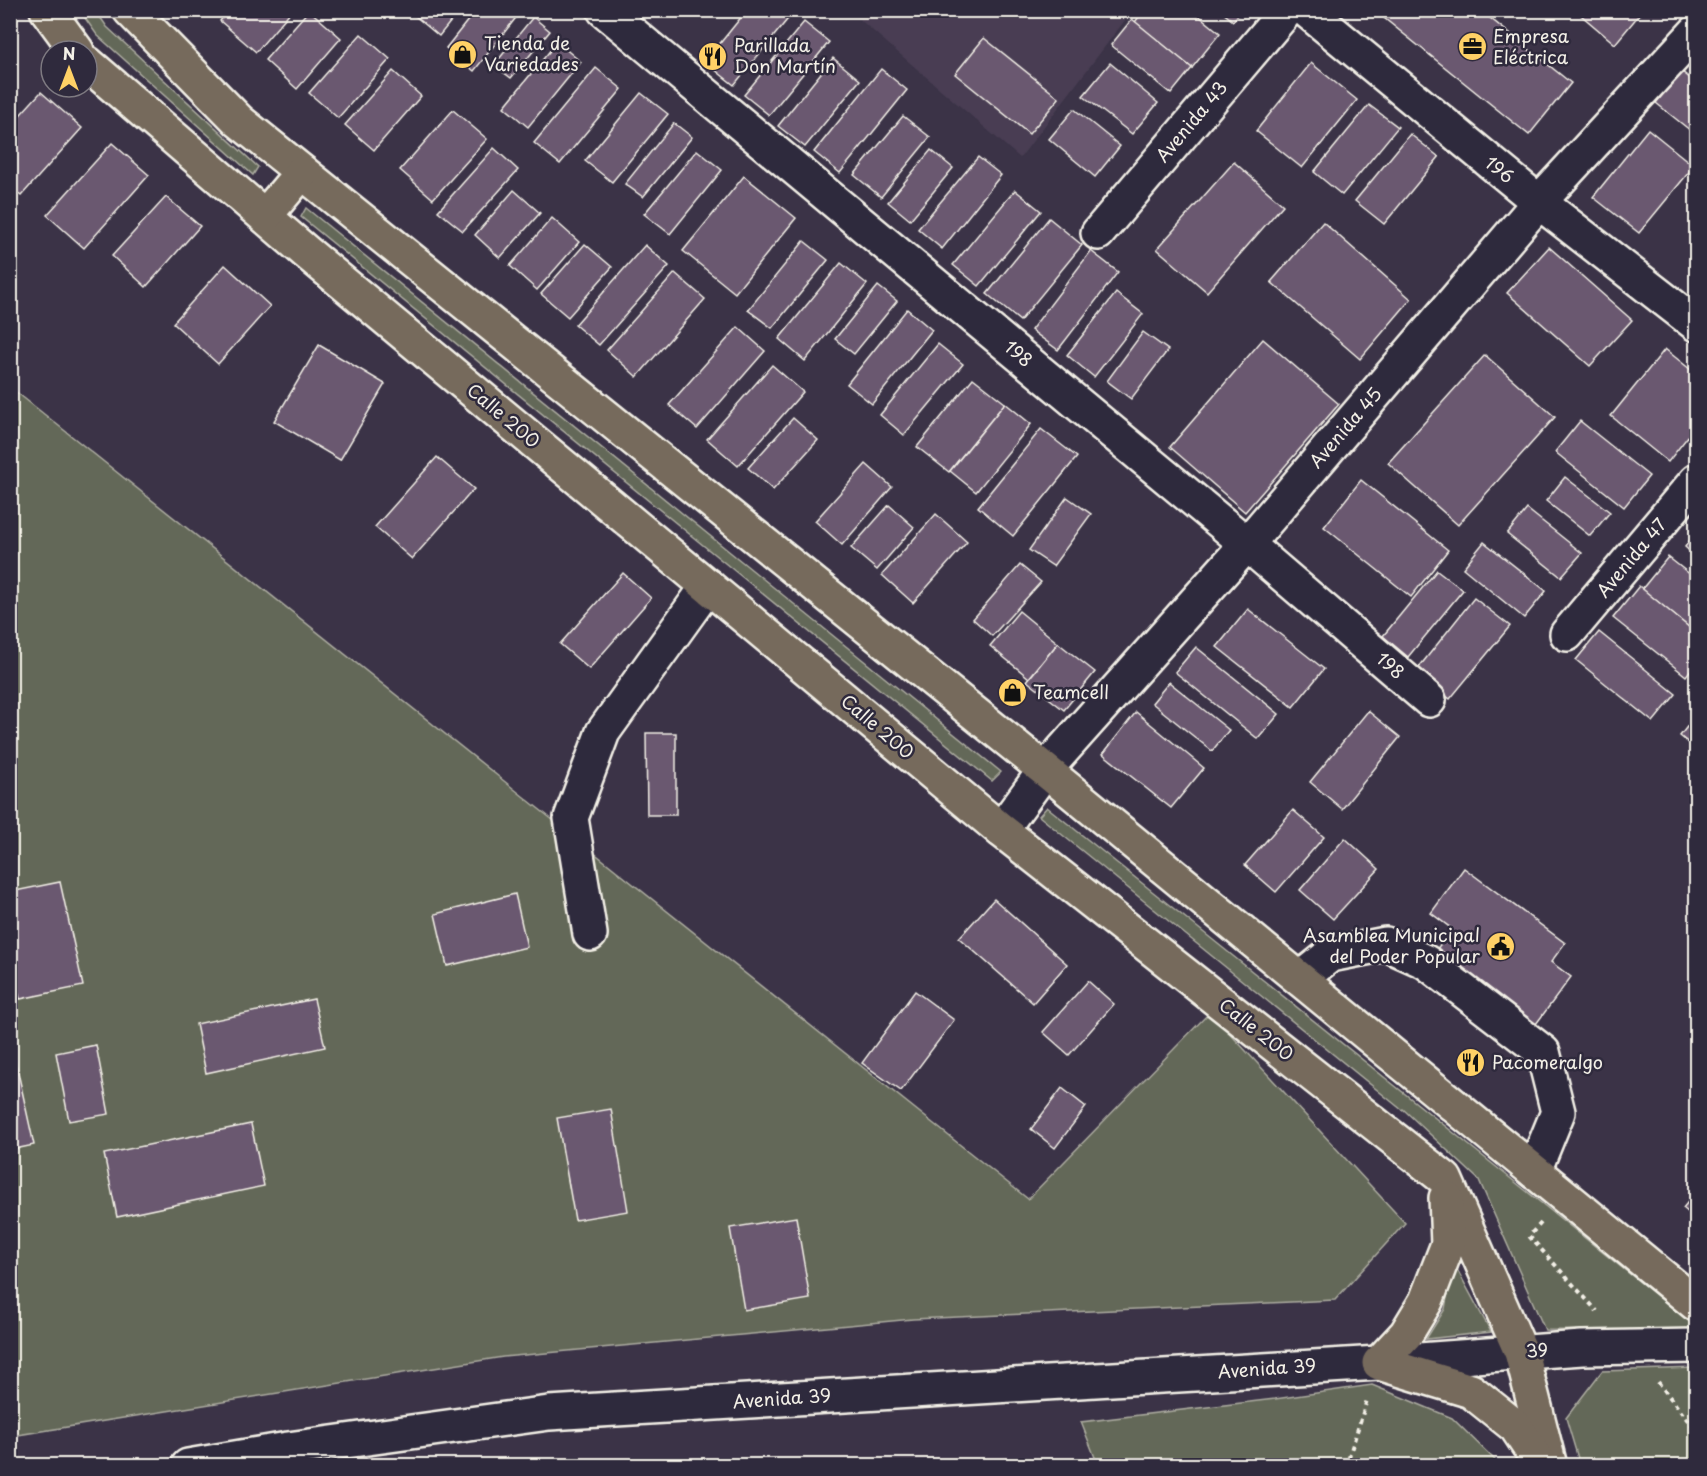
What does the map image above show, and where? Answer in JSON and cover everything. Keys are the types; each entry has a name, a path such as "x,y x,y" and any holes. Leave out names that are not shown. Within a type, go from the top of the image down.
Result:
{"main road":[{"path":"47,10 68,39"},
{"path":"130,10 238,121 1045,770 1696,1304"},
{"name":"Calle 200","path":"99,73 265,216 1001,830 1445,1179 1521,1352 1550,1466"},
{"path":"265,216 302,171"},
{"path":"1445,1179 1448,1244 1421,1310 1406,1334 1379,1363 1471,1392 1515,1428 1542,1466"}],"street":[{"name":"198","path":"604,10 1247,544 1429,700"},
{"name":"Avenida 43","path":"1098,233 1287,10"},
{"name":"196","path":"1306,10 1539,202 1696,324"},
{"name":"Avenida 45","path":"1001,830 1045,770 1247,544 1539,202 1696,32"},
{"name":"Avenida 47","path":"1567,634 1696,481"},
{"path":"590,934 571,819 603,732 708,586"},
{"path":"1299,979 1330,956 1386,944 1426,962 1543,1052 1558,1112 1534,1171"},
{"name":"39","path":"1379,1363 1582,1348 1696,1346"},
{"name":"Avenida 39","path":"188,1466 288,1457 549,1413 1379,1363"}],"path":[{"path":"1346,1466 1369,1395"}],"shaded area":[{"path":"850,11 1132,11 1020,158"}],"green space":[{"path":"80,11 96,11 107,27 258,167 253,175 97,35"},
{"path":"306,208 1001,772 992,781 301,217"},
{"path":"10,387 1028,1199 1210,1012 1405,1223 1335,1300 913,1319 503,1357 11,1436"},
{"path":"1047,807 1696,1327 1696,1331 1545,1330 1479,1180 1403,1109 1039,816"},
{"path":"1453,1262 1491,1332 1426,1339 1445,1309"},
{"path":"1696,1368 1696,1465 1580,1465 1566,1418 1602,1371"},
{"path":"1372,1385 1452,1418 1500,1465 1098,1465 1081,1422 1275,1399"}],"building":[{"path":"229,10 292,10 256,52 220,21"},
{"path":"309,10 341,38 297,89 265,60"},
{"path":"408,10 460,10 439,36"},
{"path":"476,10 522,10 474,71 446,48"},
{"path":"747,10 785,10 791,15 734,85 705,62"},
{"path":"1144,10 1192,10 1220,33 1192,68 1135,22"},
{"path":"1220,10 1242,10 1233,21"},
{"name":"Empresa Eléctrica","path":"1374,10 1480,10 1571,83 1529,135"},
{"path":"1575,10 1643,10 1615,44"},
{"path":"533,17 550,31 511,78 494,65"},
{"path":"1132,19 1192,68 1171,94 1111,45"},
{"path":"804,22 829,42 769,115 744,95"},
{"path":"361,34 390,59 338,118 309,93"},
{"path":"984,38 1059,98 1029,134 955,74"},
{"path":"557,42 581,62 528,127 504,107"},
{"path":"833,58 860,80 805,147 778,126"},
{"path":"1110,63 1158,103 1132,134 1083,96"},
{"path":"1311,63 1357,100 1302,168 1256,131"},
{"path":"596,68 622,89 560,164 534,143"},
{"path":"881,69 907,90 840,173 814,152"},
{"path":"393,71 421,96 374,150 345,125"},
{"path":"1681,71 1696,83 1696,135 1656,103"},
{"path":"641,93 668,114 612,182 585,161"},
{"path":"39,94 39,99 49,99 82,128 21,196 10,187 10,126"},
{"path":"1369,105 1398,127 1342,195 1314,172"},
{"path":"1074,109 1120,146 1095,177 1049,139"},
{"path":"453,110 487,139 433,199 400,170"},
{"path":"903,116 930,137 881,197 854,175"},
{"path":"674,123 692,137 643,197 625,184"},
{"path":"1648,129 1694,166 1639,233 1593,197"},
{"path":"1410,134 1439,157 1384,224 1355,201"},
{"path":"112,143 149,175 84,248 47,215"},
{"path":"494,148 518,170 463,231 438,211"},
{"path":"697,150 722,170 670,234 644,214"},
{"path":"931,150 953,168 910,220 888,202"},
{"path":"978,157 1001,175 942,249 918,229"},
{"path":"1234,162 1283,205 1207,292 1157,249"},
{"path":"744,176 796,218 735,293 683,251"},
{"path":"514,190 540,213 500,258 475,235"},
{"path":"1015,190 1041,211 979,286 953,265"},
{"path":"166,197 200,226 146,287 112,256"},
{"path":"552,218 579,242 537,290 510,266"},
{"path":"1049,218 1082,245 1020,321 987,294"},
{"path":"1323,222 1411,299 1360,359 1271,282"},
{"path":"804,241 828,260 772,328 748,310"},
{"path":"585,244 612,267 568,317 541,294"},
{"path":"645,245 669,266 599,345 575,325"},
{"path":"1549,247 1632,320 1590,366 1507,293"},
{"path":"1091,251 1118,272 1058,350 1031,330"},
{"path":"841,263 867,284 805,361 779,339"},
{"path":"225,265 270,306 218,364 173,323"},
{"path":"675,273 705,299 637,377 607,350"},
{"path":"878,286 897,301 854,354 835,339"},
{"path":"1116,293 1143,314 1094,377 1067,355"},
{"path":"907,309 932,330 872,404 847,384"},
{"path":"738,327 765,351 697,429 669,405"},
{"path":"1143,332 1168,350 1131,399 1107,381"},
{"path":"1263,339 1339,404 1245,512 1170,447"},
{"path":"938,344 963,364 904,435 880,415"},
{"path":"319,345 385,384 340,460 274,421"},
{"path":"1665,349 1696,374 1696,426 1668,462 1611,416"},
{"path":"1485,355 1555,417 1458,525 1388,463"},
{"path":"772,365 803,392 738,466 707,439"},
{"path":"973,378 1005,403 949,472 917,447"},
{"path":"1005,403 1031,424 976,492 950,471"},
{"path":"793,418 818,440 773,490 748,468"},
{"path":"1580,421 1649,476 1624,507 1555,452"},
{"path":"1041,429 1077,457 1013,536 978,507"},
{"path":"437,457 474,489 412,559 375,527"},
{"path":"866,464 892,487 842,545 815,521"},
{"path":"1565,477 1610,512 1590,536 1546,501"},
{"path":"1361,480 1448,550 1411,597 1324,527"},
{"path":"1067,497 1091,514 1053,566 1029,550"},
{"path":"889,505 914,527 877,570 851,548"},
{"path":"1527,509 1582,553 1561,577 1507,534"},
{"path":"936,514 967,542 913,603 882,575"},
{"path":"1696,532 1696,557 1685,547"},
{"path":"1484,542 1546,591 1524,618 1463,568"},
{"path":"1668,557 1696,579 1696,633 1642,589"},
{"path":"1020,565 1041,582 992,636 973,619"},
{"path":"1437,570 1463,590 1408,657 1383,636"},
{"path":"623,573 651,598 589,669 560,644"},
{"path":"1639,586 1696,633 1696,663 1686,676 1613,618"},
{"path":"1474,598 1510,626 1450,699 1416,671"},
{"path":"1248,609 1324,669 1293,707 1217,647"},
{"path":"1019,611 1058,643 1029,678 990,646"},
{"path":"1599,632 1676,694 1653,722 1576,660"},
{"path":"1058,643 1095,672 1064,710 1027,681"},
{"path":"1196,647 1279,714 1258,739 1175,672"},
{"path":"1169,682 1229,730 1212,751 1152,703"},
{"path":"1368,711 1400,737 1342,809 1310,782"},
{"path":"1136,712 1204,768 1171,808 1103,754"},
{"path":"1696,715 1696,749 1680,736"},
{"path":"646,733 676,733 676,815 647,815"},
{"path":"1293,810 1324,837 1276,892 1245,865"},
{"path":"1345,838 1379,869 1333,919 1300,890"},
{"name":"Asamblea Municipal del Poder Popular","path":"1464,868 1565,943 1551,962 1571,977 1536,1024 1436,950 1452,929 1431,913"},
{"path":"60,882 83,986 20,999 10,956 10,892"},
{"path":"515,894 527,947 447,966 435,914"},
{"path":"994,899 1067,964 1033,1003 959,938"},
{"path":"1088,981 1114,1004 1069,1055 1043,1032"},
{"path":"915,991 954,1020 901,1091 862,1063"},
{"path":"314,999 325,1047 206,1073 196,1024"},
{"path":"10,1036 34,1145 10,1150"},
{"path":"96,1045 109,1114 69,1121 56,1053"},
{"path":"1062,1088 1086,1107 1055,1148 1031,1129"},
{"path":"611,1109 628,1211 575,1220 557,1118"},
{"path":"251,1124 264,1186 117,1217 104,1154"},
{"path":"1696,1192 1696,1219 1683,1208"},
{"path":"796,1217 810,1299 744,1310 730,1228"}],"place":[{"name":"Empresa Eléctrica","path":"1472,47"},
{"name":"Tienda de Variedades","path":"463,54"},
{"name":"Parillada Don Martín","path":"713,56"},
{"name":"Teamcell","path":"1012,693"},
{"name":"Asamblea Municipal del Poder Popular","path":"1501,946"},
{"name":"Pacomeralgo","path":"1471,1063"}]}
